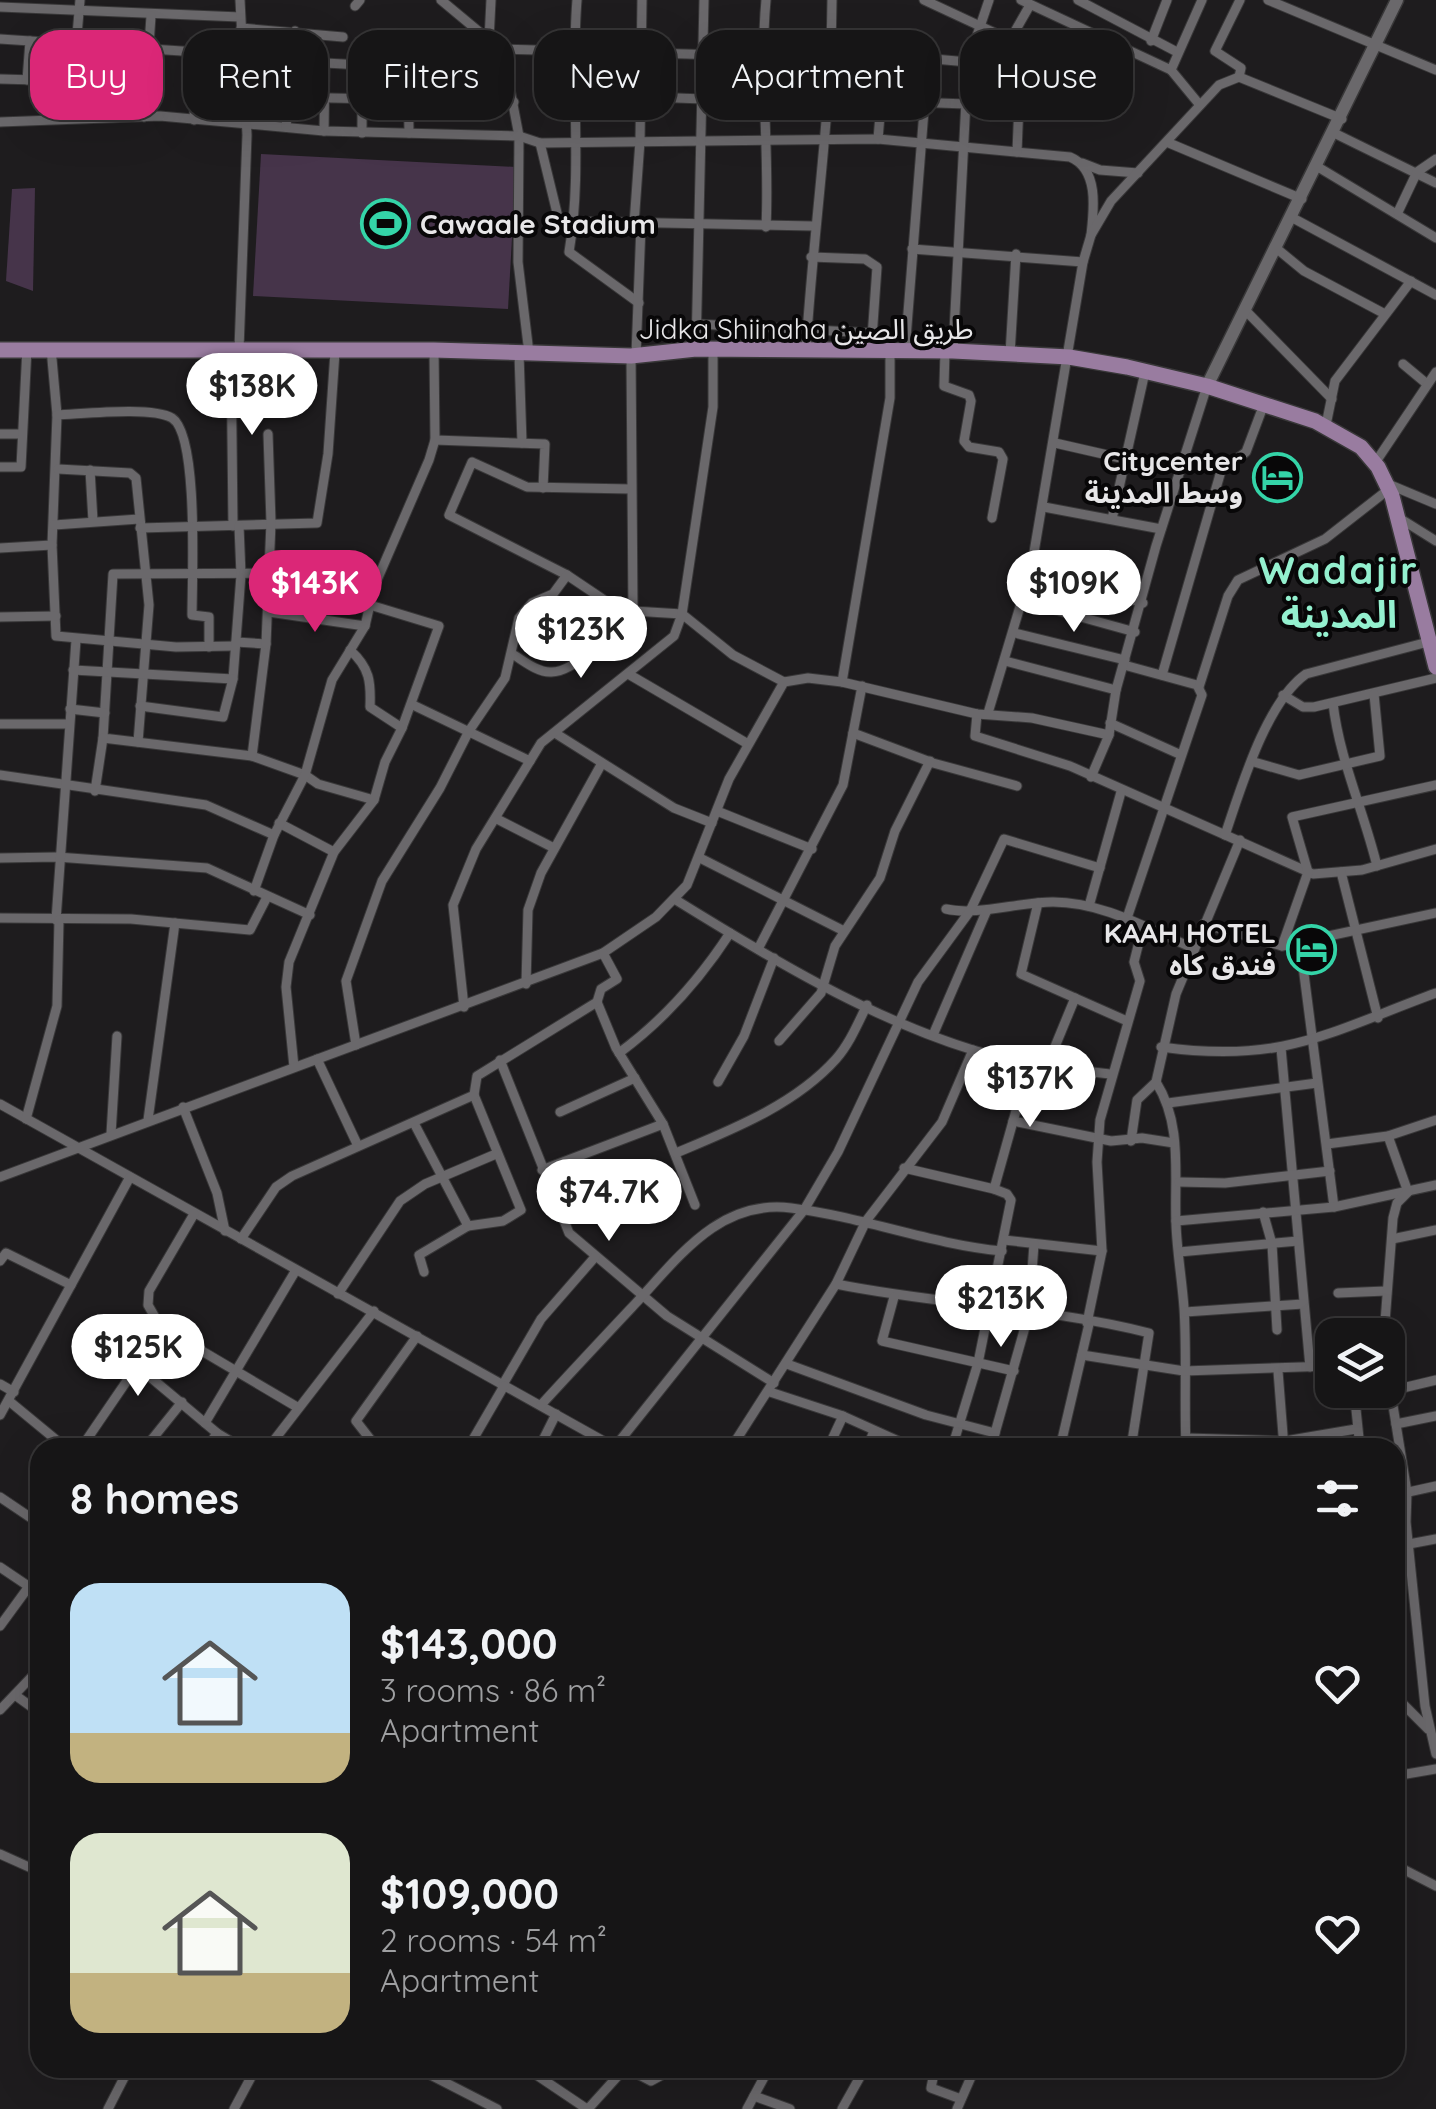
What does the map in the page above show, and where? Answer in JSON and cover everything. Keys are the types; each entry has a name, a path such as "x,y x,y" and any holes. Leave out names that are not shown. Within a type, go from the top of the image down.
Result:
{"main road":[{"name":"Jidka Shiinaha طريق الصين","path":"0,350 434,350 633,356 704,349 949,351 1070,357 1145,372 1207,386 1326,425 1361,448 1388,486 1436,667"}],"street":[{"path":"77,30 80,0"},
{"path":"119,13 120,0"},
{"path":"240,0 241,30"},
{"path":"441,0 476,30"},
{"path":"491,0 492,30"},
{"path":"575,30 577,0"},
{"path":"641,30 642,0"},
{"path":"703,30 704,0"},
{"path":"763,30 766,0"},
{"path":"832,0 833,30"},
{"path":"924,0 1011,40 1026,2 1082,30"},
{"path":"976,30 989,0"},
{"path":"1078,0 1177,52"},
{"path":"1151,41 1167,0"},
{"path":"1171,70 1202,0"},
{"path":"1091,235 1111,201 1168,143 1211,90 1238,77 1241,68 1215,49 1240,0"},
{"path":"1268,0 1436,70"},
{"path":"1091,777 1108,734 1116,690 1161,529 1207,386 1332,132 1342,119 1392,2"},
{"path":"0,7 240,22 289,30"},
{"path":"150,30 151,16"},
{"path":"328,35 342,37"},
{"path":"0,39 30,41 27,80"},
{"path":"1133,54 1171,70 1199,104"},
{"path":"1238,77 1342,119"},
{"path":"0,79 30,80"},
{"path":"514,102 519,136 522,443"},
{"path":"0,122 58,120"},
{"path":"194,120 362,133 519,136 540,143 770,139 922,142 1070,157 1100,170 1138,173"},
{"path":"140,706 223,718 233,679 242,575 236,526 235,350 247,120"},
{"path":"286,120 286,128"},
{"path":"324,120 324,131"},
{"path":"362,120 362,133"},
{"path":"409,120 409,133"},
{"path":"574,120 574,222 569,252 573,259 638,303"},
{"path":"514,654 542,670 559,672 615,633 631,613 633,356 638,303 641,120"},
{"path":"464,1007 453,905 465,869 541,743 674,636 682,614 712,407 697,324 703,120"},
{"path":"766,227 768,120"},
{"path":"806,349 812,226 829,120"},
{"path":"878,140 880,120"},
{"path":"842,682 898,352 924,120"},
{"path":"965,120 960,251 944,386 969,395 964,441 969,447 999,452 1003,459 992,518"},
{"path":"1017,152 1018,120"},
{"path":"1332,132 1436,183"},
{"path":"540,143 558,217 574,222 812,226"},
{"path":"1168,143 1302,198"},
{"path":"1398,212 1417,172 1436,158"},
{"path":"1082,163 1093,195 1091,235 1083,262 1044,507 1015,634 975,736 1045,755 1308,872 1377,866 1436,849"},
{"path":"1318,167 1436,238"},
{"path":"1291,216 1436,295"},
{"path":"1276,248 1304,271 1385,314"},
{"path":"912,249 1083,262"},
{"path":"1010,354 1016,254"},
{"path":"811,257 865,259 875,264 870,352"},
{"path":"1326,425 1336,381 1411,280"},
{"path":"1246,312 1332,399"},
{"path":"697,324 872,333"},
{"path":"0,468 20,468 26,348"},
{"path":"51,348 58,469 52,544 56,637 146,645 266,644"},
{"path":"254,891 274,835 305,775 324,700 365,626 374,586 434,440 434,350"},
{"path":"54,526 93,521 190,527 271,522 314,524 320,518 335,352"},
{"path":"1403,364 1427,384"},
{"path":"1112,518 1145,372"},
{"path":"1375,463 1436,372"},
{"path":"1162,676 1221,471 1232,458 1246,452 1264,404"},
{"path":"57,414 154,413 178,422 186,438 192,615 208,617 209,647"},
{"path":"0,434 22,434"},
{"path":"252,756 269,612 268,434"},
{"path":"434,440 547,446 543,488"},
{"path":"476,443 449,515 567,575 631,613 682,614 733,655 784,682 808,678 842,682 983,714 1108,734"},
{"path":"1055,443 1125,459"},
{"path":"472,462 514,482 543,488 632,490"},
{"path":"58,469 134,475 146,574 146,645 138,742"},
{"path":"90,470 93,521"},
{"path":"1128,918 1179,754 1202,695 1199,687 1228,596 1238,580 1326,539 1388,486 1436,504"},
{"path":"1044,507 1161,529"},
{"path":"1395,516 1436,542"},
{"path":"0,548 52,544"},
{"path":"1032,570 1143,603"},
{"path":"95,791 109,673 112,575 192,573 327,578 374,586"},
{"path":"356,1044 346,981 382,881 440,788 468,731 505,678 524,610 554,594 567,575"},
{"path":"319,616 327,578"},
{"path":"1023,601 1135,632"},
{"path":"294,1068 287,969 334,852 374,800 413,705 439,626 370,605"},
{"path":"269,612 319,616 365,626"},
{"path":"0,617 56,616"},
{"path":"1015,634 1125,662 1199,687"},
{"path":"26,1120 58,1006 57,857 76,640"},
{"path":"1225,835 1283,695 1306,674 1428,642"},
{"path":"350,650 364,665 373,685 370,707 402,728"},
{"path":"1005,661 1116,690"},
{"path":"73,670 233,679"},
{"path":"630,674 748,744"},
{"path":"1283,695 1303,707 1436,678"},
{"path":"0,1177 604,953 676,900 700,858 716,811 748,744 784,682"},
{"path":"758,950 848,773 862,686"},
{"path":"1254,762 1299,776 1382,754 1374,694"},
{"path":"1333,703 1377,866"},
{"path":"413,705 530,761"},
{"path":"70,710 105,714"},
{"path":"1110,723 1179,754"},
{"path":"0,724 68,724"},
{"path":"556,733 674,808 712,823"},
{"path":"854,733 1017,786"},
{"path":"103,738 252,756 305,775 318,784 374,800"},
{"path":"778,1040 808,1011 824,983 844,931 880,878 895,831 930,760"},
{"path":"526,984 528,910 554,848 602,763"},
{"path":"0,774 206,805 274,835"},
{"path":"1282,946 1308,872 1292,817 1436,785"},
{"path":"1089,906 1122,792"},
{"path":"716,811 812,848"},
{"path":"497,819 554,848"},
{"path":"280,823 334,852"},
{"path":"622,1438 804,1210 902,1022 918,982 970,911 1006,837 1100,868"},
{"path":"1186,1438 1184,1312 1176,1220 1179,1182 1168,1102 1156,1082 1161,1048 1193,948 1240,840"},
{"path":"0,858 57,857 207,868 310,915"},
{"path":"700,858 844,931"},
{"path":"1341,872 1378,1018"},
{"path":"0,918 176,923 250,930 267,897"},
{"path":"676,900 758,950 933,1035 973,1050 1110,1074"},
{"path":"946,909 987,910 1038,903 1089,906 1128,918 1193,948"},
{"path":"1038,903 1020,971 1127,1020"},
{"path":"933,1035 987,910"},
{"path":"1203,924 1282,946 1436,913"},
{"path":"148,1120 176,923"},
{"path":"1062,1438 1102,1251 1097,1138 1110,1074 1140,981 1134,962 1143,926"},
{"path":"619,1053 659,1020 706,970 730,934"},
{"path":"1300,944 1334,1207"},
{"path":"604,953 616,979 600,988 597,1002 619,1053 664,1124 695,1206"},
{"path":"718,1082 744,1036 774,958"},
{"path":"1161,1048 1228,1055 1282,1048 1315,1041 1436,993"},
{"path":"1047,1066 1075,998"},
{"path":"424,1272 419,1255 468,1226 502,1221 521,1210 474,1095 473,1080 597,1002"},
{"path":"676,1154 742,1125 823,1072 843,1050 867,1004"},
{"path":"110,1134 116,1036"},
{"path":"1282,1048 1310,1367"},
{"path":"739,1438 836,1284 866,1220 948,1111 973,1050"},
{"path":"317,1059 358,1146"},
{"path":"500,1060 569,1233 642,1296 772,1388 890,1438"},
{"path":"994,1190 1030,1061"},
{"path":"560,1112 636,1078"},
{"path":"1130,1141 1139,1094 1156,1082"},
{"path":"1168,1102 1317,1083"},
{"path":"240,1239 276,1188 317,1162 415,1125 474,1095"},
{"path":"0,1104 82,1146 194,1214 599,1438"},
{"path":"183,1107 217,1193 225,1231"},
{"path":"1327,1144 1388,1136 1436,1120"},
{"path":"1013,1121 1097,1138 1174,1143"},
{"path":"542,1170 664,1124"},
{"path":"415,1125 468,1226"},
{"path":"1388,1136 1408,1192"},
{"path":"338,1294 399,1204 441,1176 496,1154"},
{"path":"904,1168 994,1190 1007,1194 1011,1200 992,1306 954,1438"},
{"path":"1179,1182 1293,1177 1330,1171"},
{"path":"0,1415 130,1177"},
{"path":"1176,1220 1334,1207 1436,1184"},
{"path":"1385,1318 1397,1204 1408,1192"},
{"path":"541,1405 675,1256 720,1222 772,1207 866,1220 944,1242 1034,1244 1102,1251"},
{"path":"1263,1212 1272,1244 1278,1330"},
{"path":"164,1333 148,1305 149,1290 194,1214"},
{"path":"1392,1239 1436,1230"},
{"path":"1179,1252 1298,1241"},
{"path":"994,1438 1030,1313 1034,1244"},
{"path":"2,1255 71,1285"},
{"path":"474,1438 541,1319 595,1257"},
{"path":"205,1423 296,1270"},
{"path":"836,1284 894,1297 992,1306 1149,1333 1134,1438"},
{"path":"1338,1292 1386,1292"},
{"path":"894,1297 882,1341 1014,1371"},
{"path":"1184,1312 1304,1304"},
{"path":"275,1438 374,1312"},
{"path":"89,1438 164,1333"},
{"path":"164,1333 174,1333 297,1408"},
{"path":"368,1438 356,1420 417,1336"},
{"path":"1082,1355 1184,1371 1278,1371 1315,1367"},
{"path":"787,1364 958,1424 995,1433"},
{"path":"138,1366 225,1438"},
{"path":"1278,1371 1284,1438"},
{"path":"1405,1387 1436,1380"},
{"path":"0,1384 55,1438"},
{"path":"153,1438 182,1402"},
{"path":"1355,1408 1358,1438"},
{"path":"1393,1408 1398,1438"},
{"path":"544,1438 556,1414"},
{"path":"834,1438 843,1416"},
{"path":"1396,1424 1436,1416"},
{"path":"1313,1438 1356,1429"},
{"path":"871,1438 874,1431"},
{"path":"214,1438 217,1433"},
{"path":"1405,1480 1428,1729 1436,1754"},
{"path":"1407,1492 1436,1486"},
{"path":"0,1497 30,1517"},
{"path":"1409,1544 1436,1539"},
{"path":"0,1567 30,1585 0,1626"},
{"path":"0,1710 30,1679"},
{"path":"15,1695 30,1706"},
{"path":"1405,1706 1428,1729"},
{"path":"1405,1775 1436,1770"},
{"path":"0,1854 30,1868"},
{"path":"1405,1871 1436,1886"},
{"path":"108,2109 124,2078"},
{"path":"234,2109 251,2078"},
{"path":"437,2078 497,2109"},
{"path":"541,2078 587,2109 616,2078"},
{"path":"747,2109 764,2078"},
{"path":"842,2109 859,2078"},
{"path":"933,2078 931,2088 959,2104 971,2078"},
{"path":"754,2096 790,2109"}],"shaded area":[{"name":"Cawaale Stadium","path":"261,154 516,167 508,309 253,296"},
{"path":"35,188 33,291 6,281 12,189"}],"place":[{"name":"Cawaale Stadium","path":"385,224"},
{"name":"Citycenter وسط المدينة","path":"1278,477"},
{"name":"KAAH HOTEL فندق كاه","path":"1311,949"}],"district":[{"name":"Wadajir المدينة","path":"1339,593"}]}
